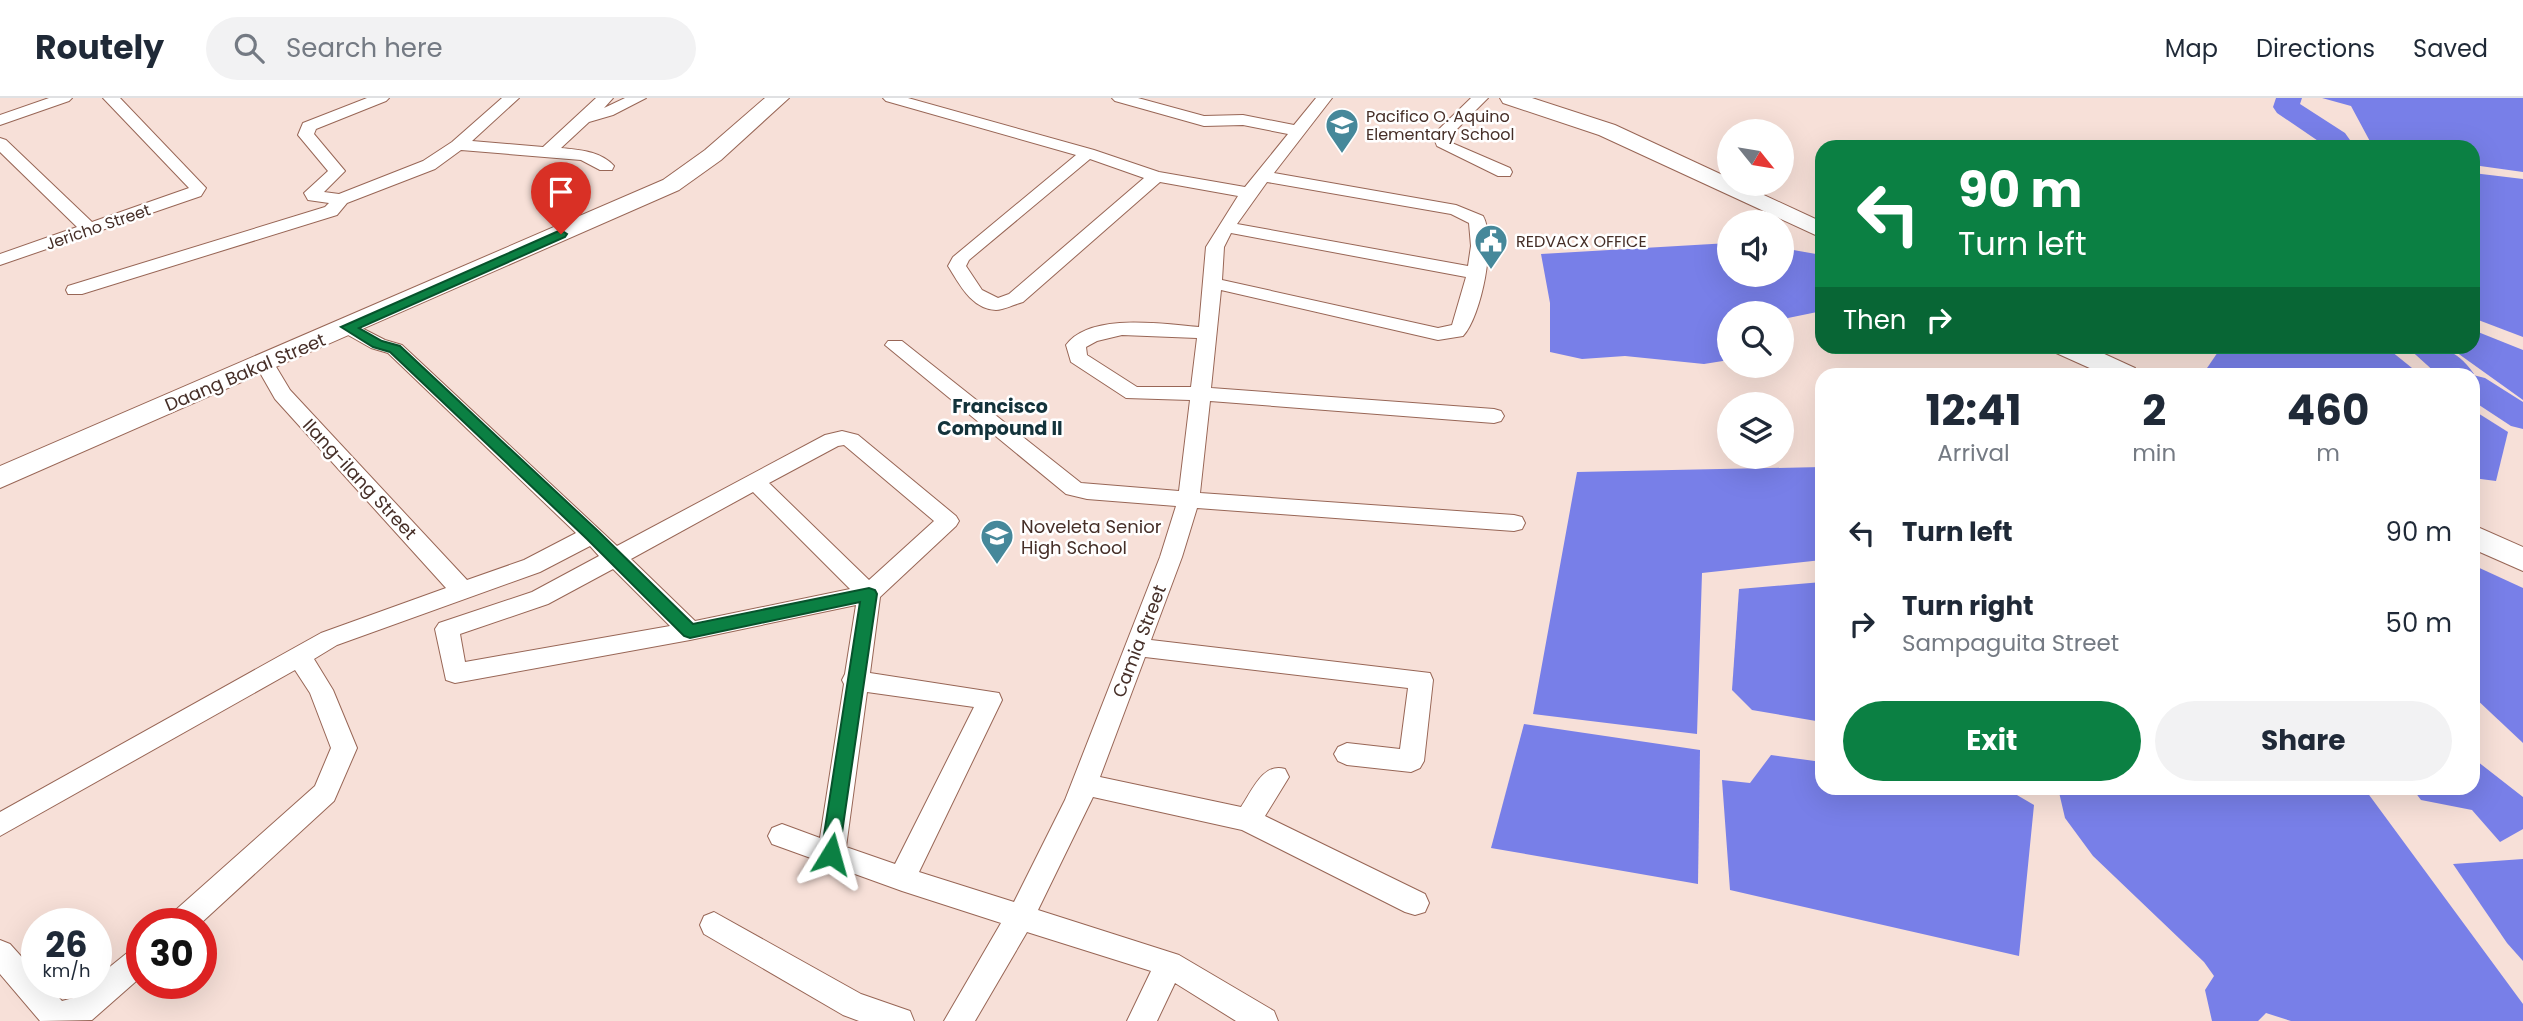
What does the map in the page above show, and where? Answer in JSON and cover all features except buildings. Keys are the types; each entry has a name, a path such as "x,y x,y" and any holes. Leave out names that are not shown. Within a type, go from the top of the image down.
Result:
{"street":[{"path":"0,120 64,98"},
{"name":"Jericho Street","path":"0,260 195,192 198,188 111,98"},
{"path":"381,98 309,126 306,135 337,171 313,193 314,196 341,199 429,165 458,145 506,102"},
{"path":"483,98 506,102"},
{"path":"547,152 605,98"},
{"path":"585,117 600,115 638,98"},
{"name":"Daang Bakal Street","path":"0,478 671,185 713,155 778,98"},
{"path":"891,98 1088,153 1156,176 1374,194 1469,215 1477,220 1481,235 1476,273 1461,327 1448,334 1213,283"},
{"path":"1121,98 1204,121 1243,120 1299,131"},
{"name":"Camia Street","path":"959,1021 1021,916 1084,784 1171,557 1189,499 1215,247 1256,184 1324,98"},
{"path":"1480,98 1441,136 1446,146 1504,172"},
{"path":"1511,98 1606,130 1815,228"},
{"path":"0,143 89,229"},
{"path":"458,145 584,155 606,166"},
{"path":"1088,153 962,257 957,267 975,294 996,304 1016,298 1156,176"},
{"path":"75,290 321,215 336,207 341,199"},
{"path":"1226,227 1476,273"},
{"path":"348,327 378,344 395,349 690,631"},
{"path":"1206,333 1115,329 1090,334 1076,345 1078,358 1133,393 1200,394 1494,416"},
{"path":"895,345 1074,489 1514,523"},
{"path":"2081,354 2112,368"},
{"name":"Ilang-ilang Street","path":"265,364 282,394 462,590"},
{"path":"842,438 851,440 948,521 869,594 690,631 455,673 447,629 540,598 615,559 832,440 842,438"},
{"path":"755,482 869,594"},
{"path":"0,825 330,639 531,566 592,535"},
{"path":"2480,539 2523,560"},
{"path":"831,854 869,594"},
{"path":"1135,647 1421,680 1411,761 1347,754"},
{"path":"198,908 325,793 344,748 321,690 299,656"},
{"path":"855,680 990,700 902,879"},
{"path":"1247,820 1276,777"},
{"path":"1084,784 1247,820 1415,902"},
{"path":"782,836 902,879 1169,964 1263,1021"},
{"path":"714,925 853,1005 899,1021"},
{"path":"0,953 56,1017 81,1010 126,972"},
{"path":"1142,1021 1169,964"}],"water":[{"path":"2322,98 2523,98 2523,172 2480,166 2480,140 2369,140 2351,106"},
{"path":"2480,174 2523,179 2523,337 2480,321"},
{"path":"1717,244 1717,287 1794,287 1794,250 1815,254 1815,312 1794,317 1794,301 1717,301 1717,362 1704,364 1625,356 1582,359 1550,352 1550,303 1541,254"},
{"path":"2480,333 2523,350 2523,400 2480,368 2459,354 2480,354"},
{"path":"2217,354 2395,354 2412,368 2207,368"},
{"path":"2480,414 2508,432 2496,481 2480,479"},
{"path":"1815,467 1815,561 1702,573 1697,734 1533,714 1577,472"},
{"path":"2480,568 2523,588 2523,743 2480,703"},
{"path":"1815,583 1815,721 1752,710 1732,690 1739,589"},
{"path":"1524,724 1700,750 1698,884 1491,848"},
{"path":"1771,755 1815,761 1815,795 2017,795 2034,805 2019,956 1730,890 1722,780 1750,783"},
{"path":"2480,763 2523,797 2523,829 2500,842 2472,810 2421,800 2417,795 2480,795"},
{"path":"2060,795 2369,795 2523,1004 2523,1021 2291,1021 2266,1013 2258,1021 2212,1021 2205,990 2214,976 2204,962 2093,856 2065,818"},
{"path":"2523,859 2523,961 2507,943 2453,864"}],"waterway":[{"path":"2289,98 2286,107 2336,140"},
{"path":"2432,354 2450,368"},
{"path":"2480,390 2523,418"}],"place":[{"name":"Pacifico O. Aquino Elementary School","path":"1342,155"},
{"name":"REDVACX OFFICE","path":"1491,271"},
{"name":"Noveleta Senior High School","path":"997,566"}],"district":[{"name":"Francisco Compound II","path":"1000,417"}],"route":[{"path":"561,234 348,327 378,344 395,349 690,631 869,594 831,854"}]}
